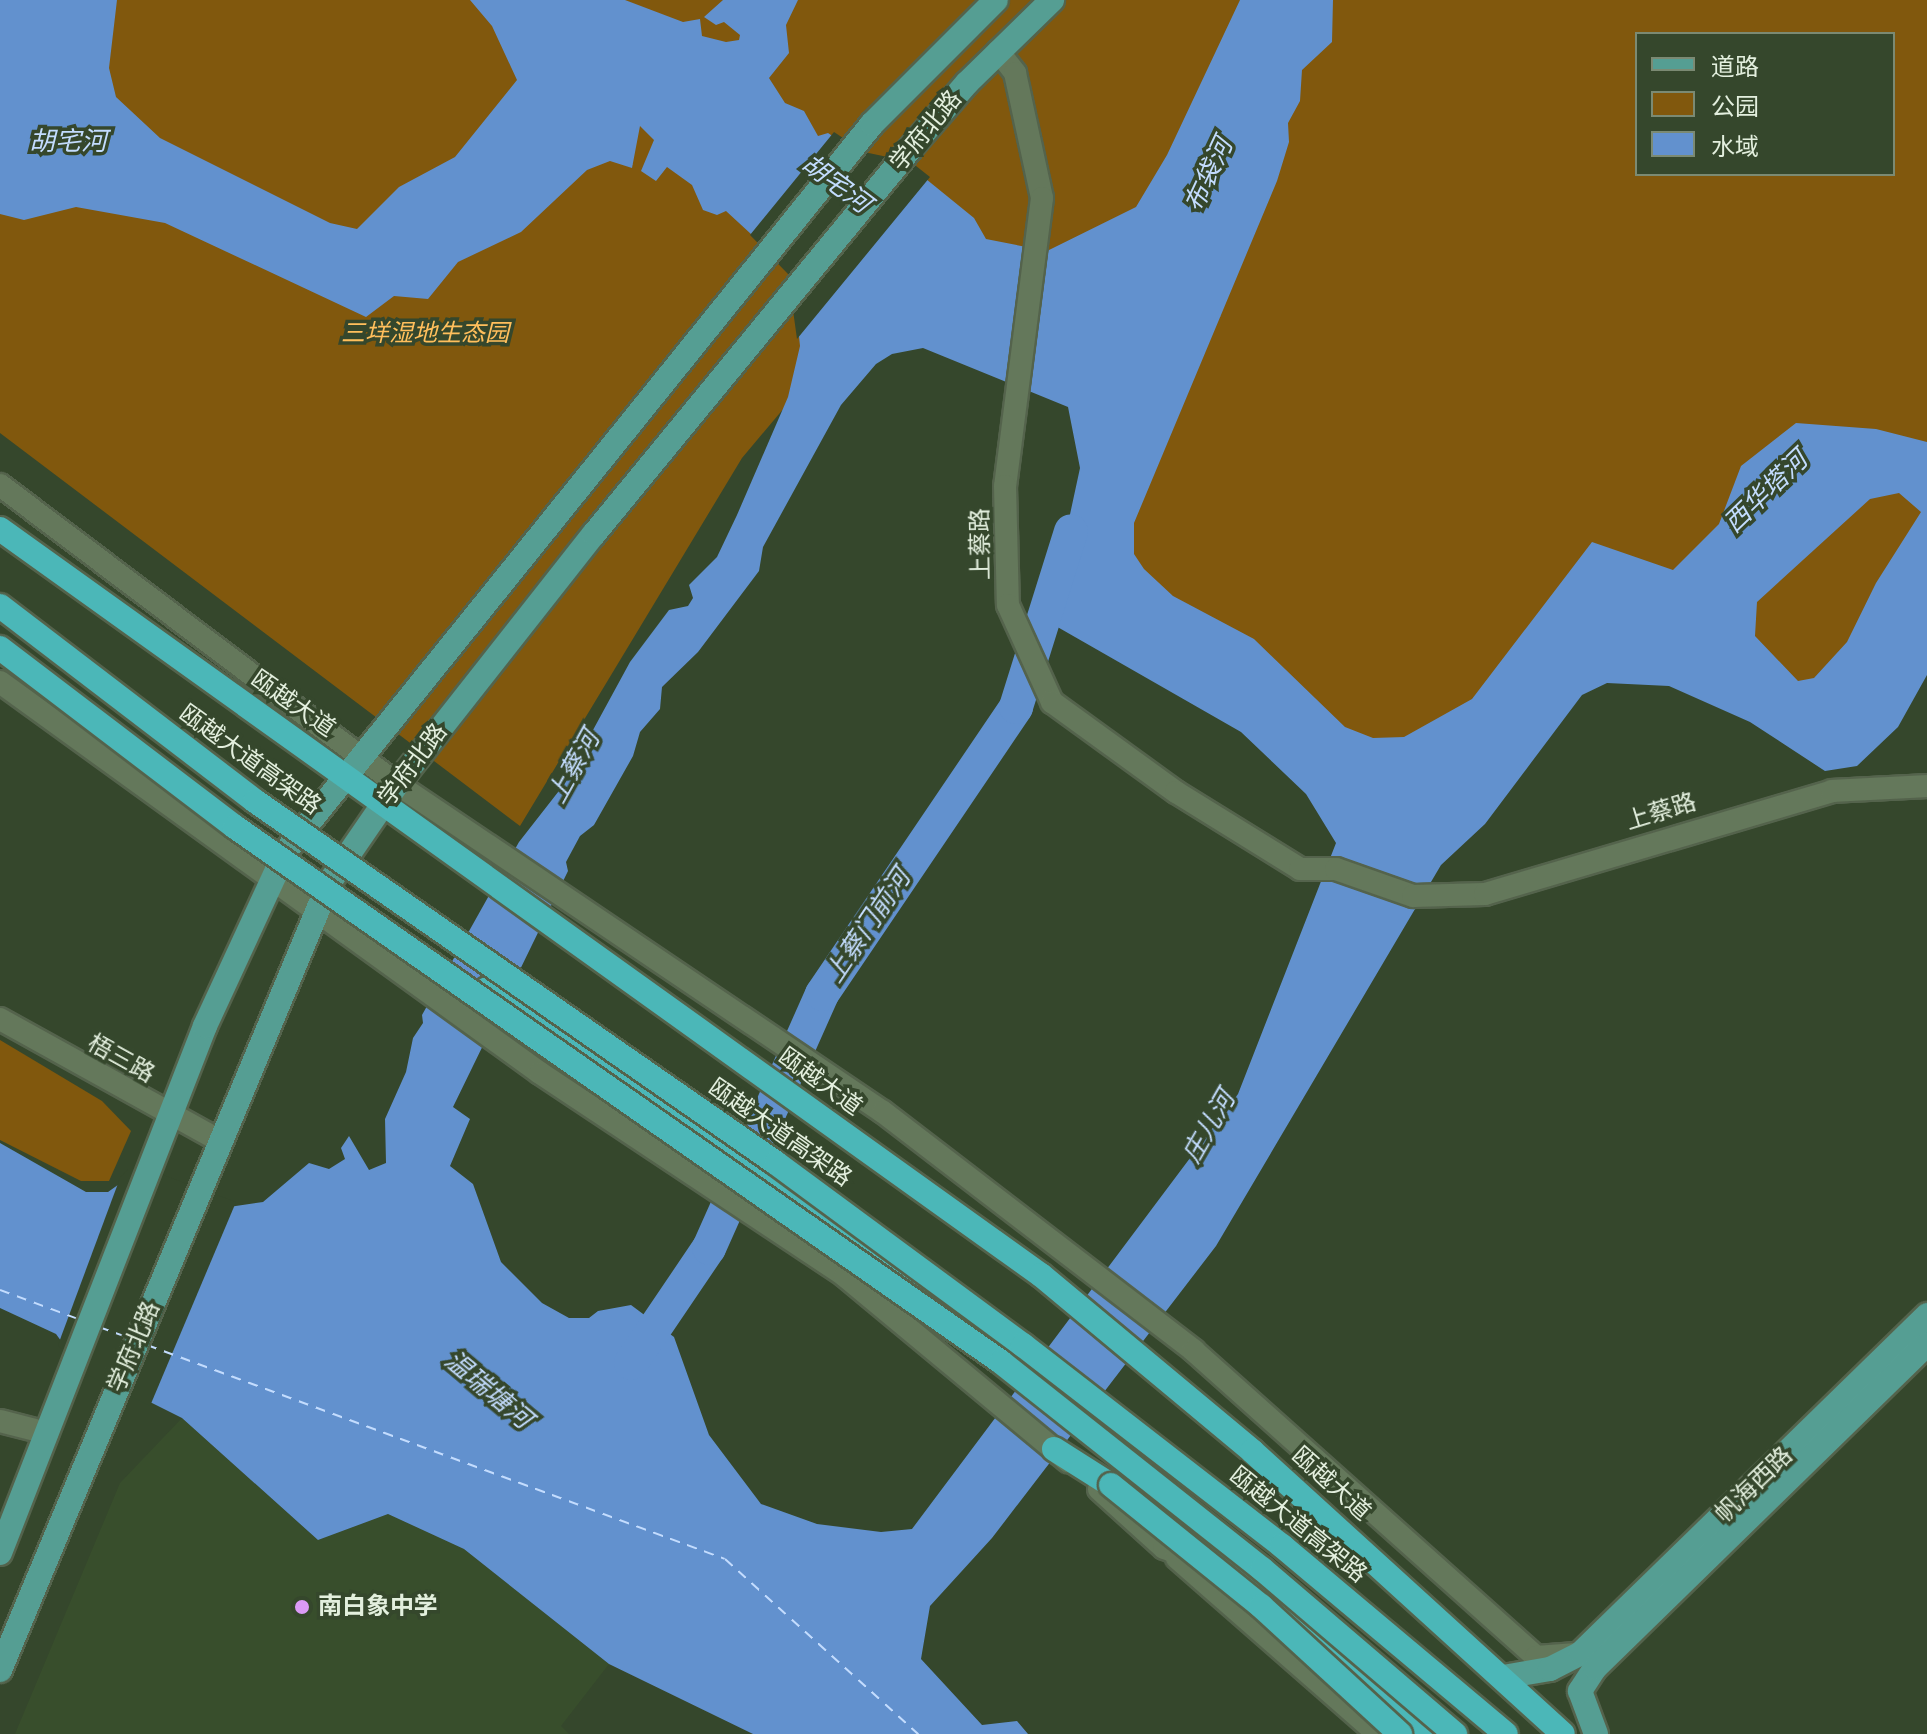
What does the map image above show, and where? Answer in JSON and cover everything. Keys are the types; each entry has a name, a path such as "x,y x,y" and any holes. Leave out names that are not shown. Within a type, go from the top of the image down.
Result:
{"highway":[{"path":"0,512 112,593 196,669"},
{"name":"瓯越大道","path":"0,529 344,775 390,793 474,868 1068,1298 1252,1451 1563,1734"},
{"name":"瓯越大道高架路","path":"0,606 255,801 776,1163 1023,1345 1282,1546 1506,1734"},
{"path":"0,637 329,883 423,949 695,1127 945,1305 1079,1419 1250,1580 1431,1734"},
{"path":"0,648 235,827 1001,1362 1262,1569 1455,1734"},
{"path":"1054,1449 1111,1485 1261,1606 1400,1734"}],"main road":[{"name":"学府北路","path":"0,1553 170,1115 286,851 360,753 872,124 996,0"},
{"name":"学府北路","path":"0,1670 329,883 390,793 764,327 909,150 998,51 1052,0"},
{"name":"帆海西路","path":"1588,1661 1927,1315"},
{"name":"帆海西路","path":"1588,1661 1927,1344"},
{"path":"1503,1677 1588,1661 1580,1691 1596,1734"}],"street":[{"name":"上蔡路","path":"998,51 1015,73 1042,198 1005,486 1008,605 1052,702 1176,792 1300,869 1336,869 1413,896 1485,894 1832,791 1927,786"},
{"path":"0,485 360,753 390,793 883,1112 1152,1319 1536,1657 1588,1661"},
{"path":"0,682 540,1073 845,1276 993,1395 1164,1548 1249,1616 1378,1734"},
{"name":"梧三路","path":"0,1019 220,1141"},
{"path":"0,1421 47,1433"},
{"path":"1164,1548 1250,1580"}],"shaded area":[{"name":"南白象中学","path":"182,1418 318,1540 388,1514 464,1549 609,1664 561,1726 569,1734 15,1734 120,1483"}],"green space":[{"name":"三垟湿地生态园","path":"0,0 1927,0 1927,605 1834,711 1588,643 1445,826 1082,610 1131,421 901,269 742,458 520,826 0,433"},
{"path":"0,1040 102,1101 131,1131 109,1181 81,1181 0,1140"}],"water":[{"path":"0,0 117,0 109,68 116,97 160,138 330,223 357,229 399,187 455,157 517,80 492,26 470,0 625,0 683,22 700,19 702,36 726,42 739,40 740,35 724,22 716,25 704,17 723,0 798,0 786,25 789,53 769,78 785,103 804,111 818,136 828,133 862,156 910,166 974,218 986,239 1047,251 1136,207 1167,155 1240,0 1333,0 1332,42 1302,70 1300,101 1288,123 1289,142 1277,181 1134,523 1134,554 1144,569 1173,596 1254,639 1345,727 1373,738 1404,737 1472,699 1592,542 1673,570 1719,524 1741,466 1796,423 1876,429 1927,442 1927,675 1898,727 1857,766 1825,771 1750,722 1669,686 1607,683 1582,695 1485,824 1441,865 1216,1246 992,1538 930,1606 921,1659 982,1725 1017,1721 1028,1734 753,1734 609,1664 464,1549 388,1514 318,1540 182,1418 80,1367 56,1334 0,1308 0,1143 86,1192 108,1192 122,1182 229,1207 263,1202 309,1163 329,1169 345,1159 341,1148 349,1136 369,1170 386,1163 385,1119 406,1072 413,1038 423,1023 422,1015 519,842 562,787 630,662 669,610 688,606 693,598 689,585 717,557 737,515 788,397 800,346 792,272 726,211 717,215 703,210 692,185 667,167 656,181 641,171 654,140 640,126 632,168 610,161 587,170 521,232 458,262 428,299 394,296 366,317 165,223 76,207 24,220 0,214","holes":["923,348 1068,407 1080,468 1047,621 1241,732 1306,794 1336,843 1238,1094 912,1529 881,1532 817,1524 761,1504 709,1435 674,1337 631,1305 598,1311 589,1318 569,1318 542,1303 501,1262 473,1184 450,1166 470,1119 453,1107 568,871 566,862 580,836 594,825 633,756 640,732 660,709 662,687 698,652 759,571 763,547 841,405 876,364 892,354","1899,493 1921,512 1876,583 1847,642 1814,678 1798,681 1755,636 1757,602 1870,499"]}],"pier":[{"path":"834,132 864,152 911,162 930,177 797,339 788,274 750,235"},
{"path":"128,1169 147,1169 236,1202 150,1406 78,1370 58,1345 120,1178"}],"waterway":[{"name":"上蔡门前河","path":"631,1363 709,1248 822,994 1016,707 1071,531"}],"ferry route":[{"path":"0,1290 78,1319"},
{"path":"99,1327 126,1337"},
{"path":"147,1345 725,1559 918,1734"}],"place":[{"name":"南白象中学","path":"302,1607"}],"water label":[{"name":"胡宅河","path":"68,142"},
{"name":"布袋河","path":"1209,175"},
{"name":"胡宅河","path":"836,184"},
{"name":"西华塔河","path":"1766,492"},
{"name":"上蔡河","path":"574,767"},
{"name":"庄儿河","path":"1209,1127"},
{"name":"温瑞塘河","path":"488,1390"}]}
